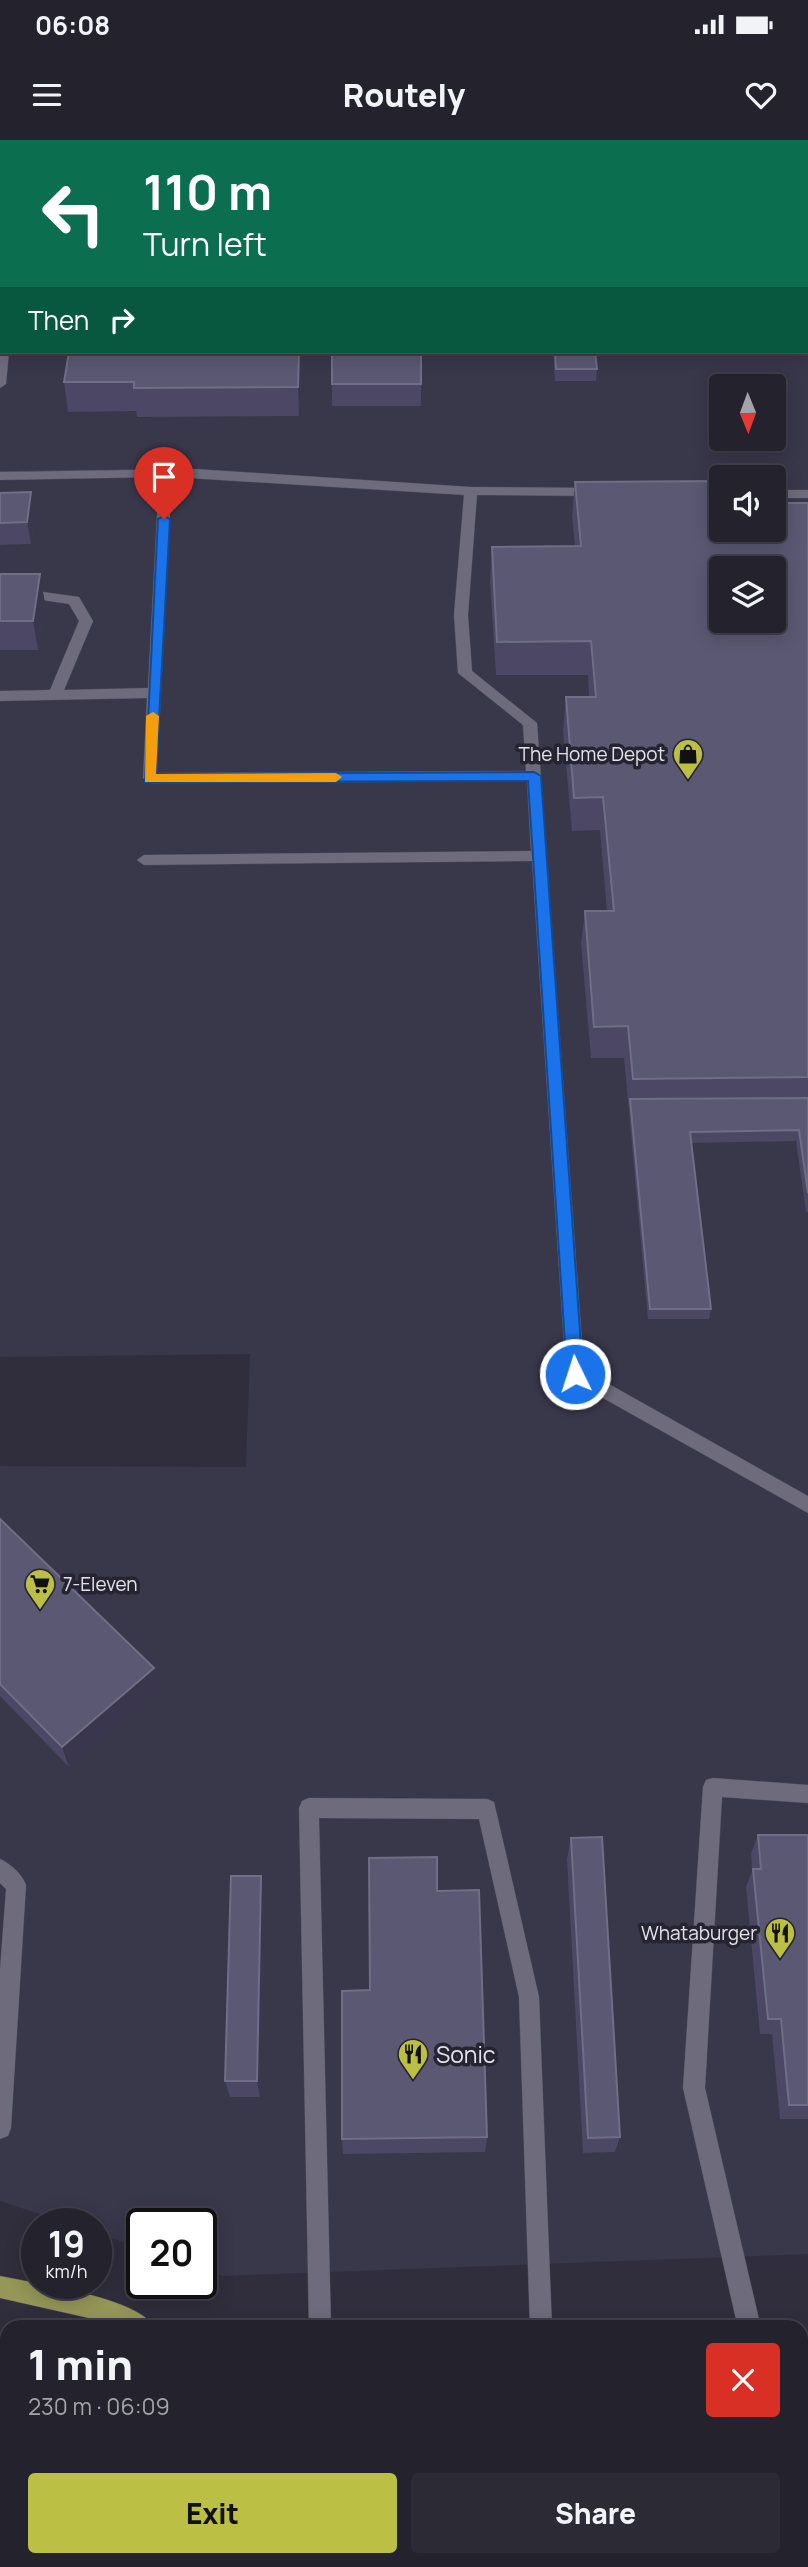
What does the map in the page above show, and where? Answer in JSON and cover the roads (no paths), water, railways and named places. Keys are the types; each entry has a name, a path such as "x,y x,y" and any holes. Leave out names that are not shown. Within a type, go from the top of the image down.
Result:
{"main road":[{"path":"0,2287 114,2312 128,2320"}],"lane":[{"path":"0,384 3,354"},
{"path":"0,476 195,473 471,491 610,492"},
{"path":"166,474 150,778 534,776"},
{"path":"471,491 461,615 465,673 530,723 575,1374 808,1505"},
{"path":"786,494 808,494"},
{"path":"0,594 29,594 75,600 86,621 78,648 55,695"},
{"path":"0,696 154,693"},
{"path":"144,860 540,856"},
{"path":"748,2320 694,2088 712,1787 808,1794"},
{"path":"320,2320 309,1808 488,1809 529,1997 541,2320"},
{"path":"0,1869 16,1885 3,2039 0,2128"},
{"path":"160,2567 187,2567"}],"place":[{"name":"The Home Depot","path":"688,781"},
{"name":"7-Eleven","path":"40,1611"},
{"name":"Whataburger","path":"780,1960"},
{"name":"Sonic","path":"413,2081"}]}
